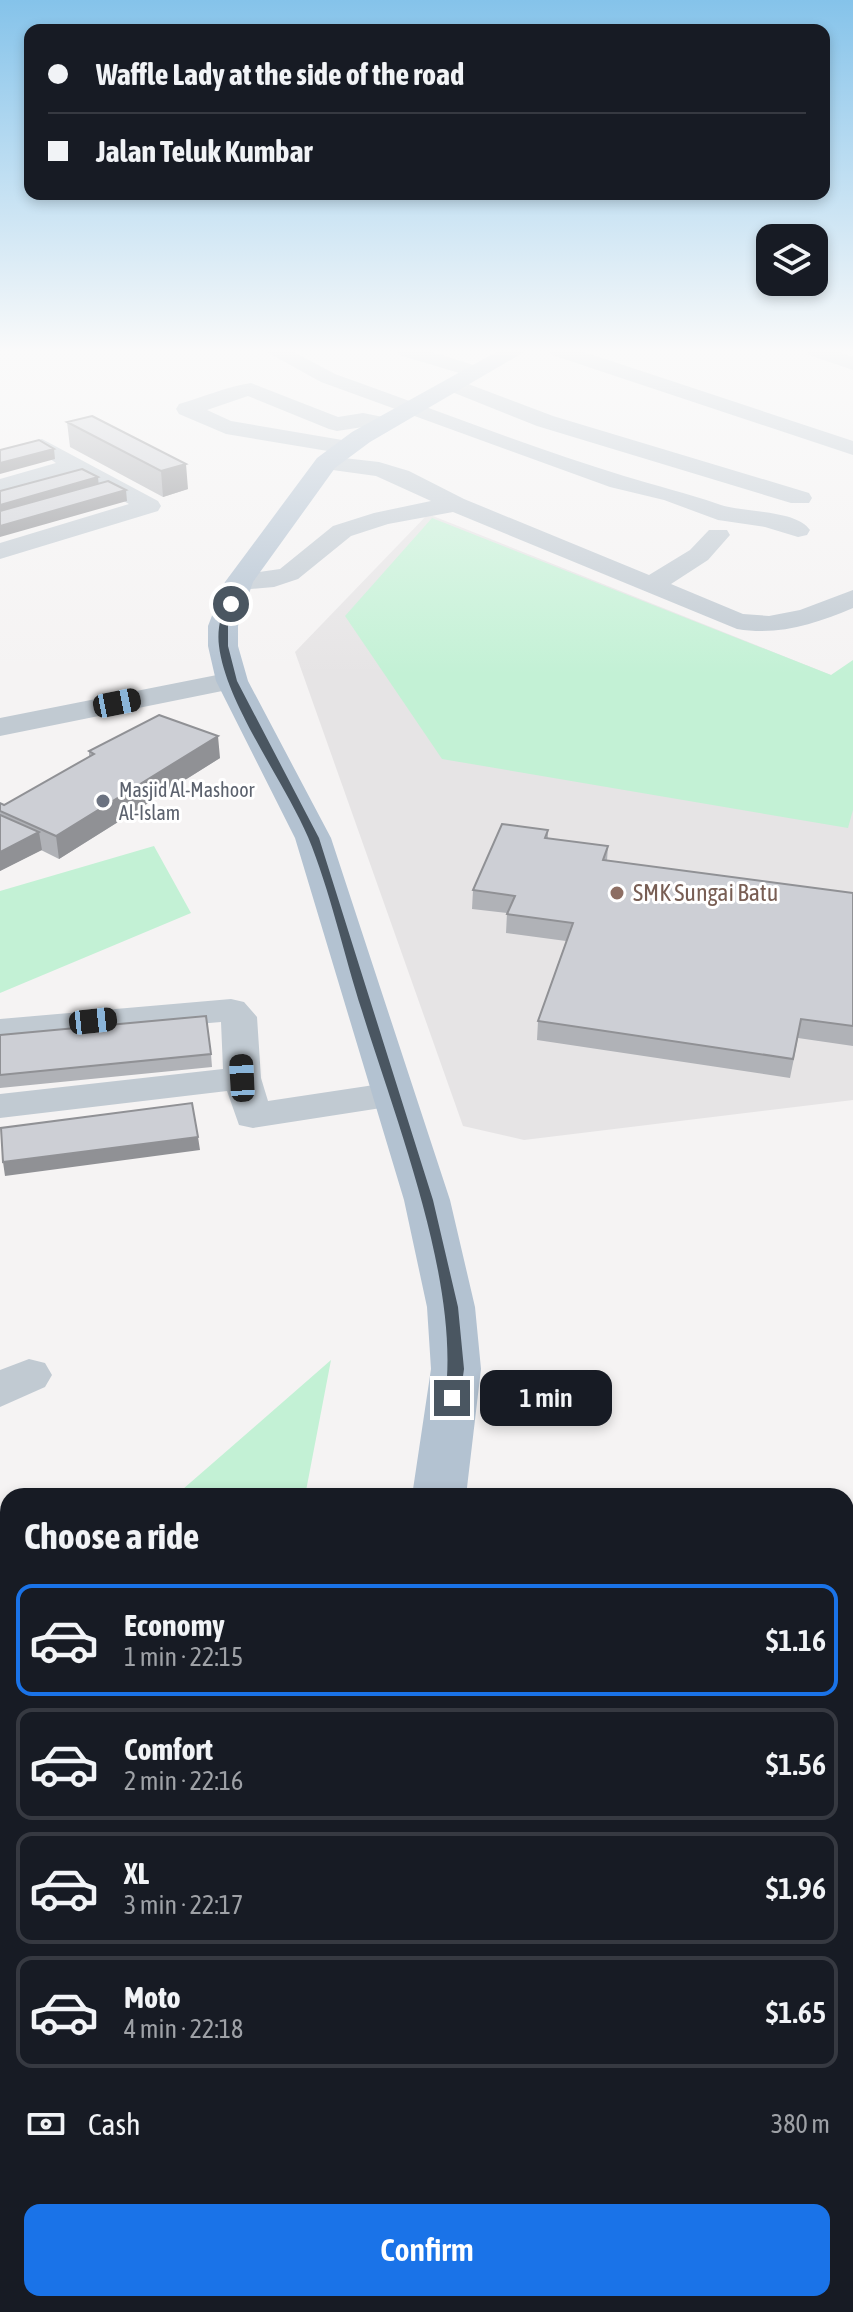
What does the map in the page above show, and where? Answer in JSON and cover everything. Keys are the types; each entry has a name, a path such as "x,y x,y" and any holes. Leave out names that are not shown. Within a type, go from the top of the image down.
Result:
{"main road":[{"path":"333,459 239,582 223,626 223,646 232,681 313,838 427,1200 451,1307 456,1369 440,1488"}],"street":[{"path":"0,551 149,506 65,459"},
{"path":"348,459 401,476 455,504 737,621 761,626 785,625 853,598"},
{"path":"591,459 632,487 672,495 718,513 769,520 798,530"},
{"path":"670,459 800,498"},
{"path":"0,486 76,465"},
{"path":"239,582 274,579 289,574 342,531 383,518 455,504"},
{"path":"652,585 699,555 718,535"},
{"path":"0,727 232,681"},
{"path":"0,697 31,720"},
{"path":"0,1030 231,1010 239,1017 242,1078 253,1116 394,1094"},
{"path":"0,1106 242,1078"}],"shaded area":[{"name":"SMK Sungai Batu","path":"428,514 831,675 853,687 853,1100 524,1140 463,1126 295,652"}],"green space":[{"path":"432,518 831,675 853,660 853,810 848,828 442,759 345,616"},
{"path":"154,846 191,913 0,993 0,891"},
{"path":"331,1360 307,1488 184,1488"}],"building":[{"path":"138,459 176,459 186,464 161,471"},
{"path":"82,469 98,477 0,505 0,491"},
{"path":"108,481 126,490 0,526 0,511"},
{"path":"159,715 218,736 56,836 0,811 0,803 4,805 94,754 89,751"},
{"path":"0,815 39,832 0,852"},
{"path":"502,824 548,830 545,838 608,846 603,860 853,893 853,1026 801,1019 793,1059 538,1021 573,923 507,914 515,896 473,890"},
{"path":"206,1016 211,1054 0,1075 0,1035"},
{"path":"192,1103 198,1137 3,1162 1,1128"}],"place":[{"name":"Masjid Al-Mashoor Al-Islam","path":"103,801"},
{"name":"SMK Sungai Batu","path":"617,893"}],"route":[{"path":"231,604 223,626 223,646 232,681 313,838 427,1200 451,1307 456,1369 452,1398"}]}
